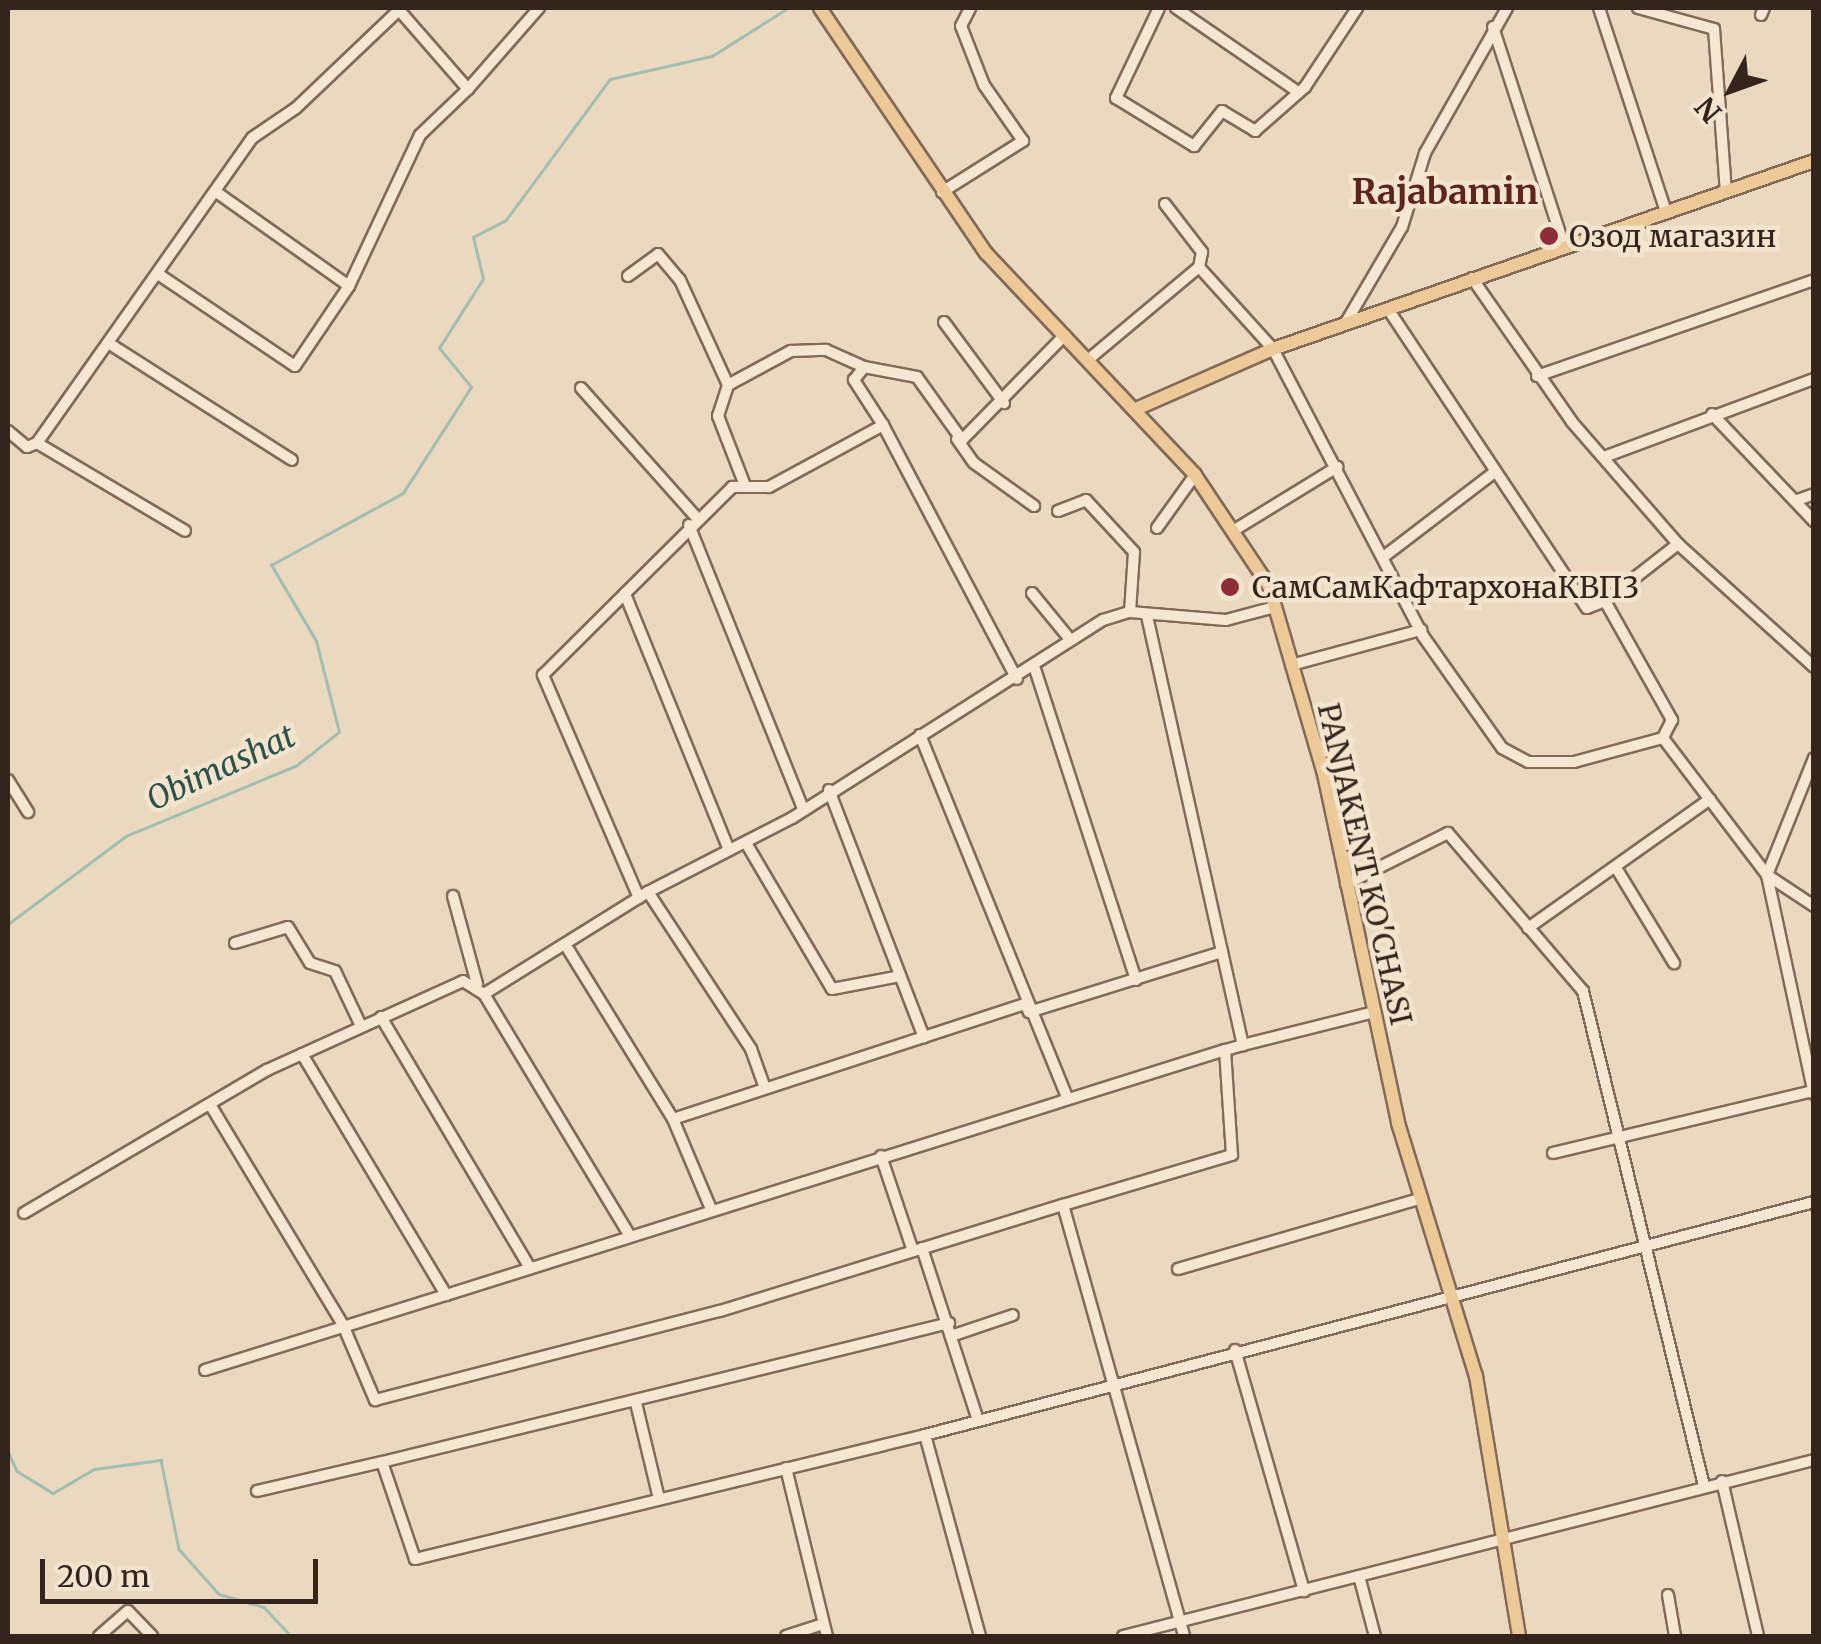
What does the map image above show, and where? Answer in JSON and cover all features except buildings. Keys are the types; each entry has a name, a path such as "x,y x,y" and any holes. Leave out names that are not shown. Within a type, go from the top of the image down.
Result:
{"main road":[{"name":"PANJAKENT KO'CHASI","path":"820,8 942,192 1195,476 1236,529 1275,607 1422,1198 1454,1293 1520,1636"},
{"path":"1136,410 1272,349 1814,161"}],"street":[{"path":"161,276 295,366 350,286 420,135 468,89 539,8"},
{"path":"942,192 1023,142 960,26 970,8"},
{"path":"1159,8 1116,98 1197,145 1222,111 1253,132 1294,89 1308,83 1357,8"},
{"path":"1176,8 1294,89"},
{"path":"1344,324 1402,227 1425,154 1507,8"},
{"path":"1600,8 1666,212"},
{"path":"1638,8 1714,29 1726,191"},
{"path":"8,432 28,447 37,443 113,346 252,138 296,108 398,10 468,89"},
{"path":"1493,27 1564,246"},
{"path":"215,191 350,286"},
{"path":"1088,359 1199,267 1202,252 1165,204"},
{"path":"628,276 654,254 667,263 728,384 718,416 744,483"},
{"path":"1199,267 1272,349 1386,555 1420,630 1514,758 1574,762 1663,738 1672,720 1605,601"},
{"path":"1472,278 1537,376 1678,544 1814,667"},
{"path":"1537,376 1814,280"},
{"path":"1388,309 1587,608 1605,601 1678,544"},
{"path":"944,322 1004,403"},
{"path":"957,438 1004,403 1065,334"},
{"path":"113,346 292,460"},
{"path":"728,384 791,351 826,350 864,367 918,377 974,463 1034,506"},
{"path":"864,367 854,380 883,425 1018,680"},
{"path":"1604,458 1712,414 1814,379"},
{"path":"581,388 693,521 803,808"},
{"path":"1712,414 1814,521"},
{"path":"765,1088 751,1049 644,895 543,675 693,521 744,483 769,486 883,425"},
{"path":"37,443 185,532"},
{"path":"1236,529 1338,466"},
{"path":"1386,555 1496,470"},
{"path":"1157,528 1195,476"},
{"path":"1795,501 1814,494"},
{"path":"1058,511 1086,500 1134,552 1130,612"},
{"path":"1032,592 1069,638"},
{"path":"625,594 730,850"},
{"path":"480,989 568,950 644,895 746,843 920,734 1018,680 1069,638 1130,612 1226,620 1275,607"},
{"path":"1147,616 1243,1045"},
{"path":"1292,665 1420,630"},
{"path":"1035,669 1136,980"},
{"path":"920,734 1029,1012"},
{"path":"1663,738 1766,875 1814,906"},
{"path":"1554,1153 1813,1093 1766,875 1814,758"},
{"path":"8,780 28,812"},
{"path":"829,790 924,1036"},
{"path":"1528,928 1618,870 1710,799"},
{"path":"1346,884 1448,833 1583,991 1704,1486"},
{"path":"746,843 832,989 900,976"},
{"path":"1618,870 1674,963"},
{"path":"453,896 480,989 630,1236"},
{"path":"235,944 288,927 310,963 334,971 361,1026"},
{"path":"568,950 673,1119 712,1208"},
{"path":"1029,1012 1222,952"},
{"path":"24,1212 302,1054 464,981 480,989"},
{"path":"673,1119 1025,1004 1067,1097"},
{"path":"206,1370 1067,1097 1243,1045 1374,1012"},
{"path":"381,1017 530,1268"},
{"path":"211,1106 342,1325 375,1400 918,1249 1232,1155 1225,1050"},
{"path":"302,1054 446,1295"},
{"path":"881,1156 954,1335 978,1420"},
{"path":"1178,1269 1422,1198"},
{"path":"382,1462 415,1558 926,1435 1235,1350 1814,1202"},
{"path":"1064,1204 1117,1382 1184,1636"},
{"path":"954,1335 1013,1315"},
{"path":"258,1491 636,1403 949,1322"},
{"path":"1235,1350 1304,1590"},
{"path":"636,1403 659,1499"},
{"path":"926,1435 980,1636"},
{"path":"1124,1636 1502,1536 1814,1460"},
{"path":"786,1468 825,1630 786,1636"},
{"path":"1722,1482 1758,1636"},
{"path":"1359,1576 1374,1636"},
{"path":"1668,1595 1675,1636"},
{"path":"99,1636 128,1611 152,1636"}],"waterway":[{"name":"Obimashat","path":"8,924 126,836 297,765 339,732 316,641 271,565 403,493 471,387 439,348 483,279 473,237 506,220 610,79 712,56 788,8"},
{"name":"Obimashat","path":"8,1451 17,1471 53,1493 94,1469 161,1460 179,1549 219,1594 264,1607 291,1636"}],"place":[{"name":"Озод магазин","path":"1549,236"},
{"name":"СамСамКафтархонаКВП3","path":"1230,587"}],"district":[{"name":"Rajabamin","path":"1445,192"}]}
